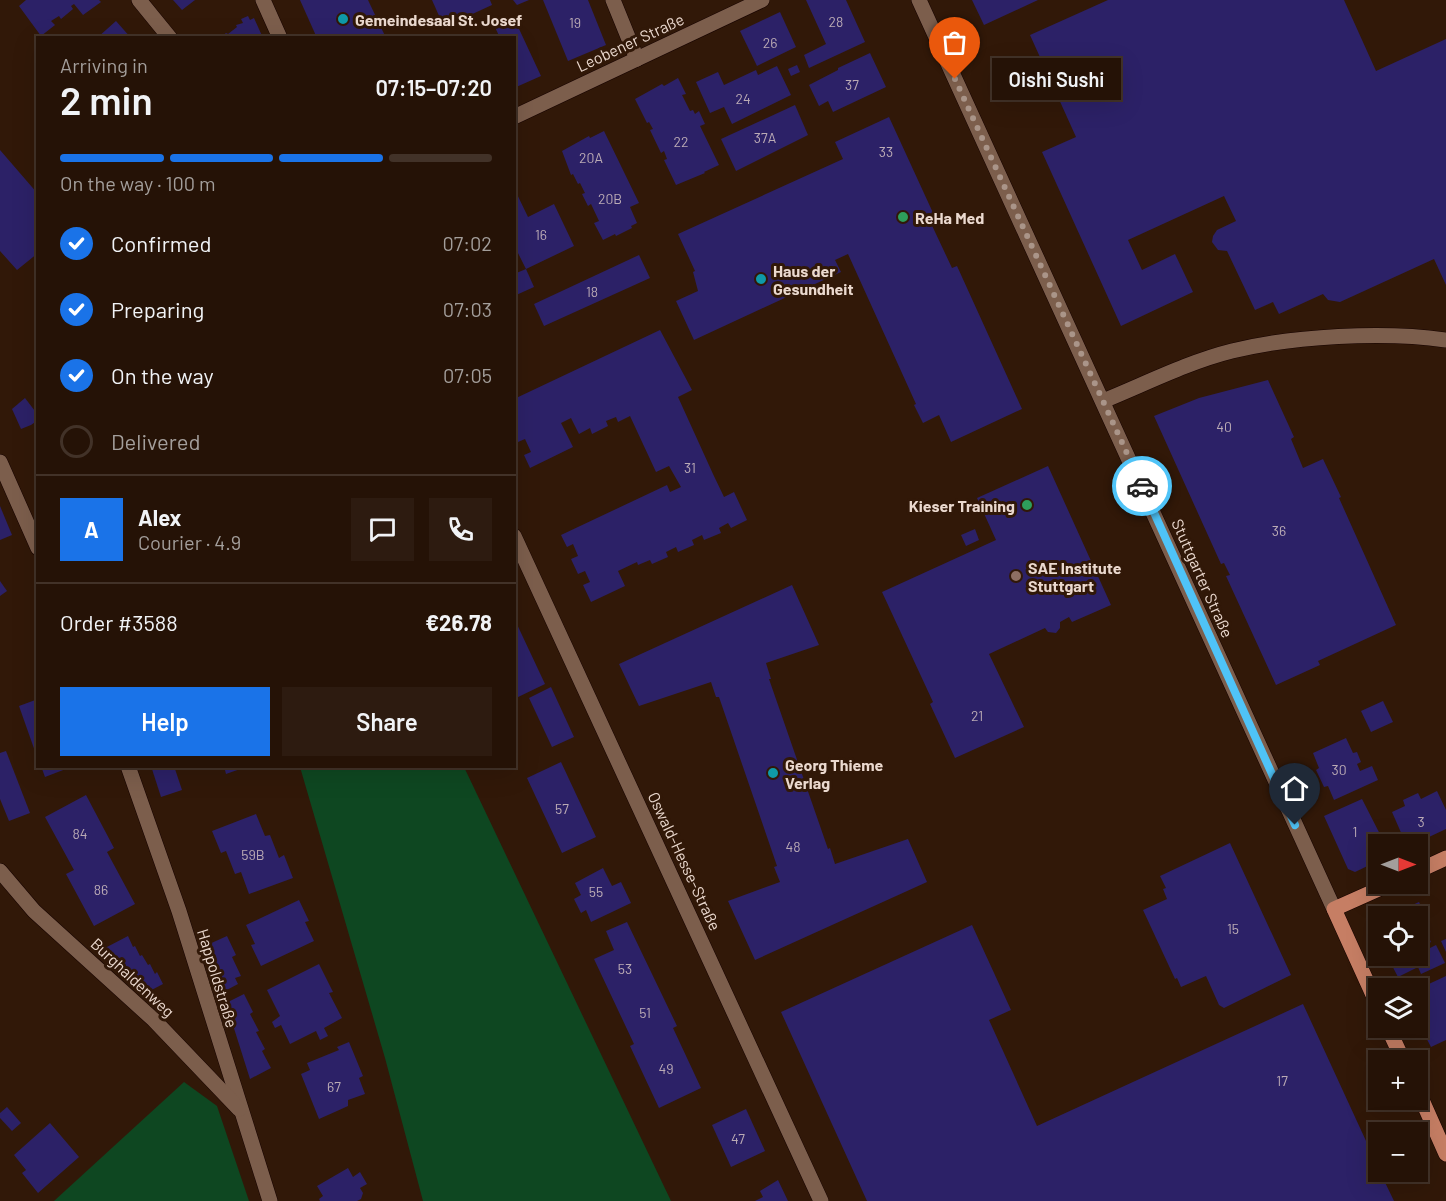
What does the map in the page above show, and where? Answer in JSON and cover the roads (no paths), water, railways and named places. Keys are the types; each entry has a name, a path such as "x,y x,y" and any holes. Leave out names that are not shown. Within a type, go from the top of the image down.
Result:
{"main road":[{"path":"1428,866 1446,858"},
{"path":"1334,909 1368,894"},
{"name":"Stuttgarter Straße","path":"1334,909 1368,984"},
{"path":"1426,1110 1446,1154"}],"street":[{"path":"139,0 168,36"},
{"path":"263,0 279,36"},
{"path":"613,0 637,59"},
{"name":"Leobener Straße","path":"516,116 762,0"},
{"name":"Stuttgarter Straße","path":"920,0 1334,909"},
{"path":"1103,401 1230,351 1276,343 1378,336 1446,339"},
{"path":"0,462 36,543"},
{"name":"Oswald-Hesse-Straße","path":"516,540 821,1201"},
{"name":"Happoldstraße","path":"129,768 179,911 270,1201"},
{"name":"Burghaldenweg","path":"0,871 34,911 154,1020 241,1111"}],"place":[{"name":"Gemeindesaal St. Josef","path":"343,19"},
{"name":"Oishi Sushi","path":"955,79"},
{"name":"ReHa Med","path":"903,217"},
{"name":"Haus der Gesundheit","path":"761,279"},
{"name":"Kieser Training","path":"1027,505"},
{"name":"SAE Institute Stuttgart","path":"1016,576"},
{"name":"Georg Thieme Verlag","path":"773,773"}]}
